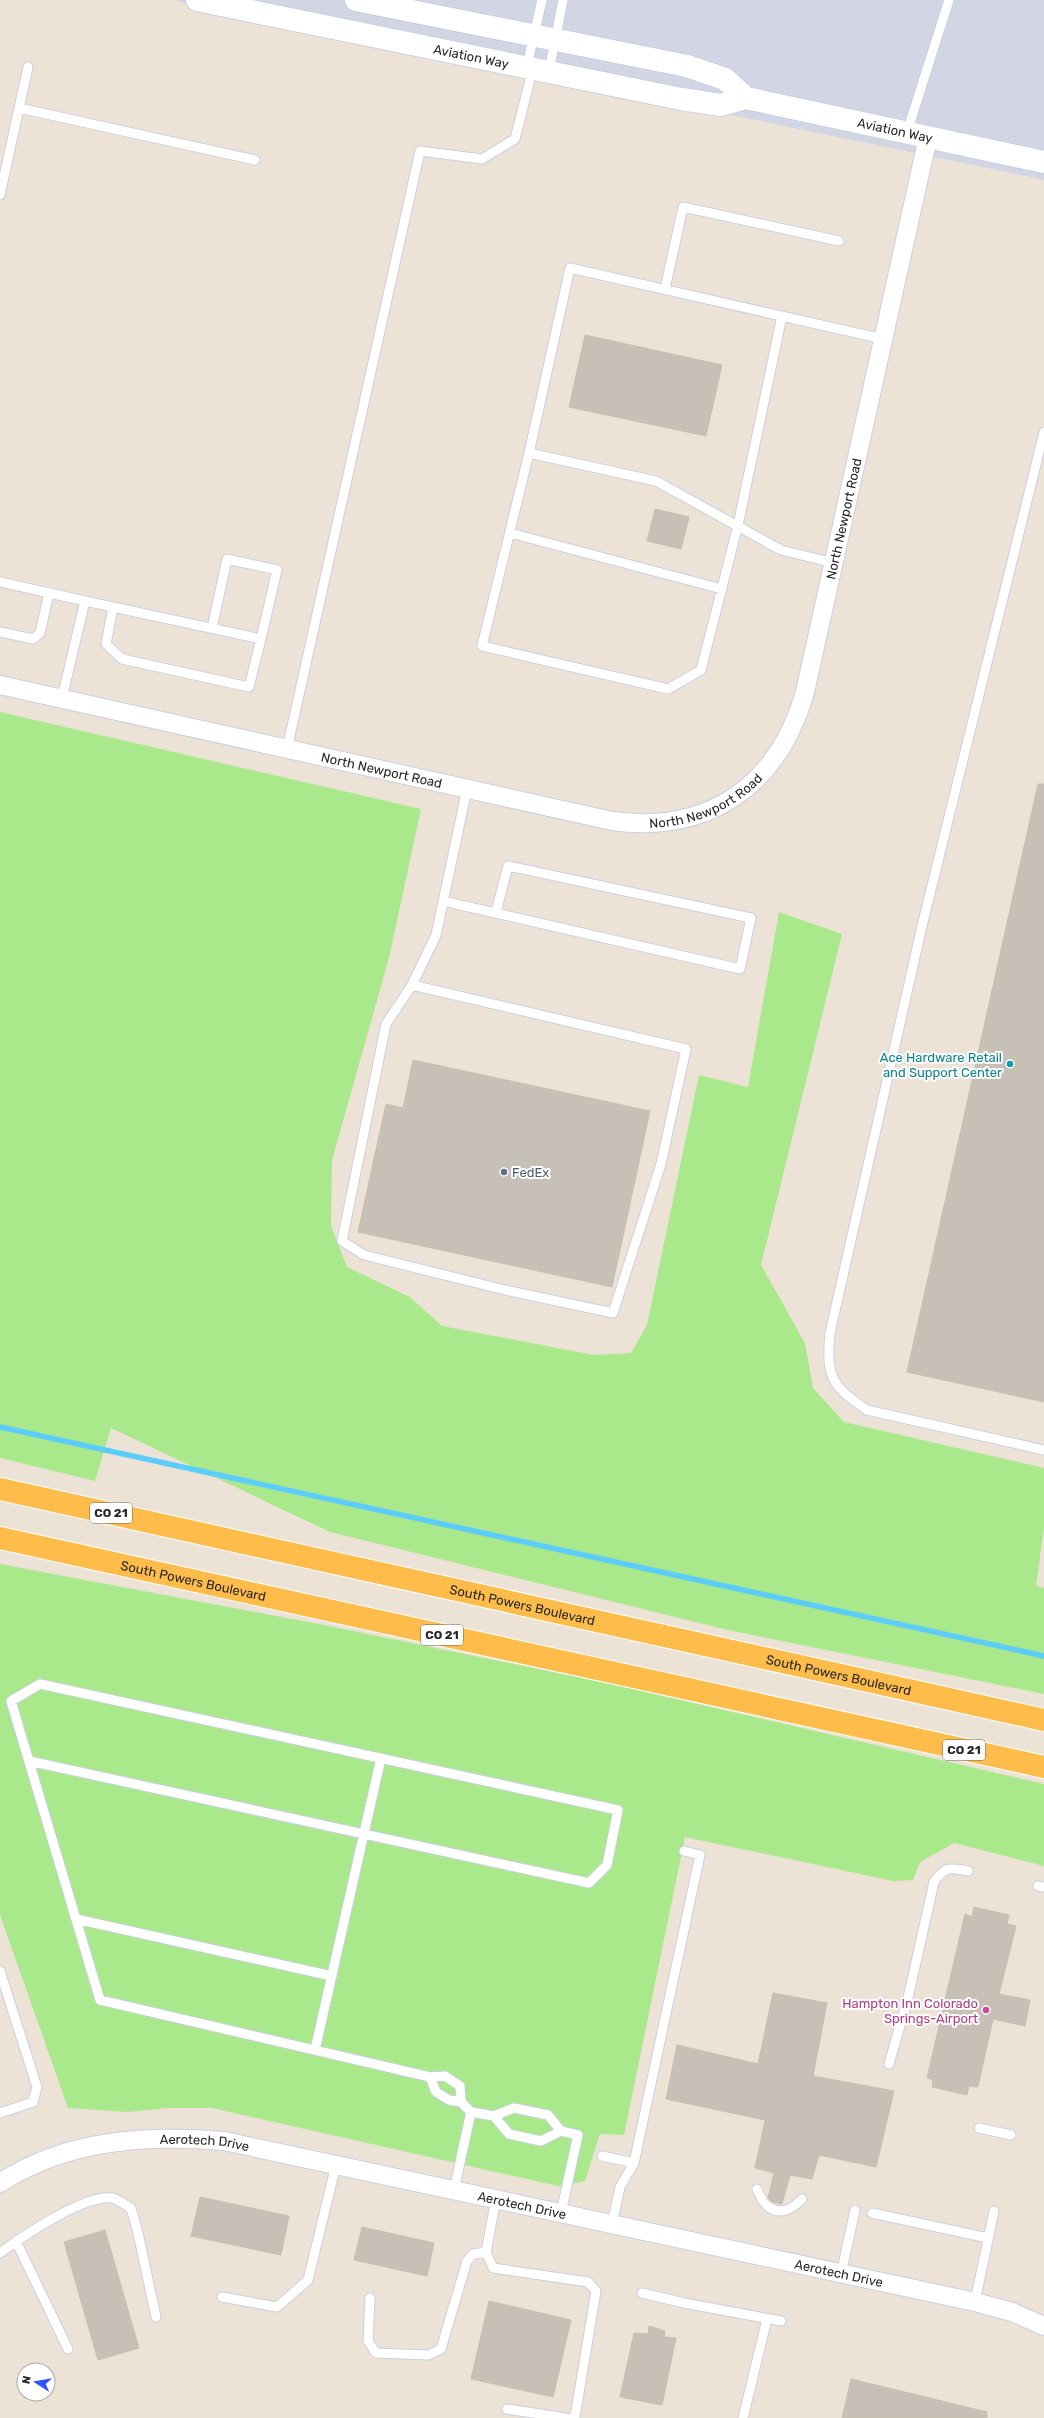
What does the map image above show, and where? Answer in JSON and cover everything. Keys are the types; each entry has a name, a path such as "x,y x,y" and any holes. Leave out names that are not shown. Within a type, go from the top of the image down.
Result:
{"highway":[{"name":"South Powers Boulevard","path":"0,1489 1044,1720"},
{"name":"South Powers Boulevard","path":"0,1538 1044,1767"},
{"path":"883,1732 1044,1772"}],"street":[{"name":"Aviation Way","path":"197,0 721,105 746,98 1044,162"},
{"path":"356,0 687,66 725,79 746,98"},
{"name":"North Newport Road","path":"0,684 467,789 633,824 682,820 706,813 729,802 750,786 770,767 797,720 834,563 928,137"},
{"name":"Aerotech Drive","path":"0,2183 12,2175 58,2155 100,2143 147,2138 180,2138 224,2141 975,2302 1012,2312 1044,2326"}],"lane":[{"path":"537,68 544,38 542,0"},
{"path":"287,749 420,151 482,159 515,139 537,68 544,38 563,0"},
{"path":"906,132 949,0"},
{"path":"0,195 28,67"},
{"path":"19,108 256,160"},
{"path":"665,289 683,206 840,241"},
{"path":"782,316 738,525 701,670 668,689 482,646 529,453 570,268 665,289 883,339"},
{"path":"1044,432 922,926 830,1333 828,1353 829,1369 835,1384 849,1398 867,1410 1044,1450"},
{"path":"529,453 656,481 781,550 834,563"},
{"path":"510,532 722,588"},
{"path":"113,607 106,644 122,659 249,687 277,570 228,559 212,628"},
{"path":"0,582 261,639"},
{"path":"0,632 33,639 40,633 49,593"},
{"path":"62,698 85,601"},
{"path":"412,984 686,1049 661,1164 613,1313 504,1290 364,1255 342,1242 386,1024 412,984 436,935 467,789"},
{"path":"443,901 740,969 751,918 508,866 496,912"},
{"path":"28,1762 589,1883 607,1865 618,1810 40,1684 11,1701 28,1762 100,2000 430,2077 445,2076 460,2086 461,2102 470,2112 494,2116 514,2108 548,2115 561,2131 578,2135 561,2213"},
{"path":"315,2050 381,1758"},
{"path":"612,2224 620,2187 634,2163 700,1855 684,1851"},
{"path":"889,2064 908,1998 934,1882 942,1870 950,1868 968,1871"},
{"path":"76,1919 332,1976"},
{"path":"0,1971 37,2087 33,2102 0,2112"},
{"path":"430,2077 436,2092 449,2100 461,2102"},
{"path":"454,2190 470,2112"},
{"path":"494,2116 508,2134 541,2141 561,2131"},
{"path":"979,2128 1011,2135"},
{"path":"602,2156 634,2163"},
{"path":"222,2297 277,2307 308,2280 336,2165"},
{"path":"757,2189 761,2201 772,2210 786,2211 795,2206 802,2198"},
{"path":"0,2253 16,2241 84,2203 112,2198 131,2208 138,2233 156,2317"},
{"path":"496,2200 486,2252 493,2268 588,2282 596,2291 575,2417 571,2418"},
{"path":"841,2274 855,2210"},
{"path":"975,2302 994,2211"},
{"path":"872,2213 988,2238"},
{"path":"16,2241 68,2349"},
{"path":"370,2298 368,2342 376,2353 428,2355 441,2349 467,2261 473,2254 486,2252"},
{"path":"642,2293 781,2321"},
{"path":"742,2418 767,2319"},
{"path":"507,2409 565,2418"}],"shaded area":[{"path":"172,0 1044,0 1044,180 959,162"}],"green space":[{"path":"0,712 421,809 389,958 332,1160 331,1226 347,1267 410,1297 442,1326 594,1355 631,1353 647,1325 699,1075 748,1087 779,912 842,934 761,1265 805,1343 813,1388 844,1422 1044,1468 1044,1528 1036,1586 1044,1588 1044,1694 728,1630 330,1532 111,1428 95,1481 0,1458"},
{"path":"0,1564 324,1625 611,1684 1044,1784 1044,1866 954,1843 920,1862 913,1880 893,1881 685,1837 624,2135 600,2134 585,2181 558,2186 212,2108 168,2108 127,2112 68,2108 0,1915"}],"building":[{"path":"585,335 722,365 706,436 569,407"},
{"path":"655,509 689,517 681,549 647,541"},
{"name":"Ace Hardware Retail and Support Center","path":"1038,784 1044,784 1044,1402 907,1372"},
{"name":"FedEx","path":"413,1060 650,1111 612,1287 358,1232 386,1104 403,1108"},
{"name":"Hampton Inn Colorado Springs-Airport","path":"974,1907 1009,1915 1007,1924 1016,1926 999,1994 1030,2000 1025,2026 993,2019 978,2087 969,2086 967,2095 932,2087 933,2080 927,2078 965,1914 972,1917"},
{"path":"773,1993 827,2003 813,2076 894,2091 876,2167 819,2155 812,2179 790,2175 782,2204 772,2202 768,2198 774,2173 755,2168 765,2120 666,2099 677,2045 758,2064"},
{"path":"200,2197 289,2216 281,2255 191,2236"},
{"path":"362,2227 434,2243 427,2276 354,2260"},
{"path":"105,2230 139,2348 98,2360 64,2242"},
{"path":"489,2301 571,2320 553,2397 471,2379"},
{"path":"649,2326 665,2331 664,2337 676,2338 662,2405 620,2397 634,2333 648,2334"},
{"path":"851,2379 987,2412 987,2418 842,2418"}],"waterway":[{"path":"0,1427 1044,1656"}],"place":[{"name":"Ace Hardware Retail and Support Center","path":"1010,1064"},
{"name":"FedEx","path":"504,1172"},
{"name":"Hampton Inn Colorado Springs-Airport","path":"986,2010"}]}
